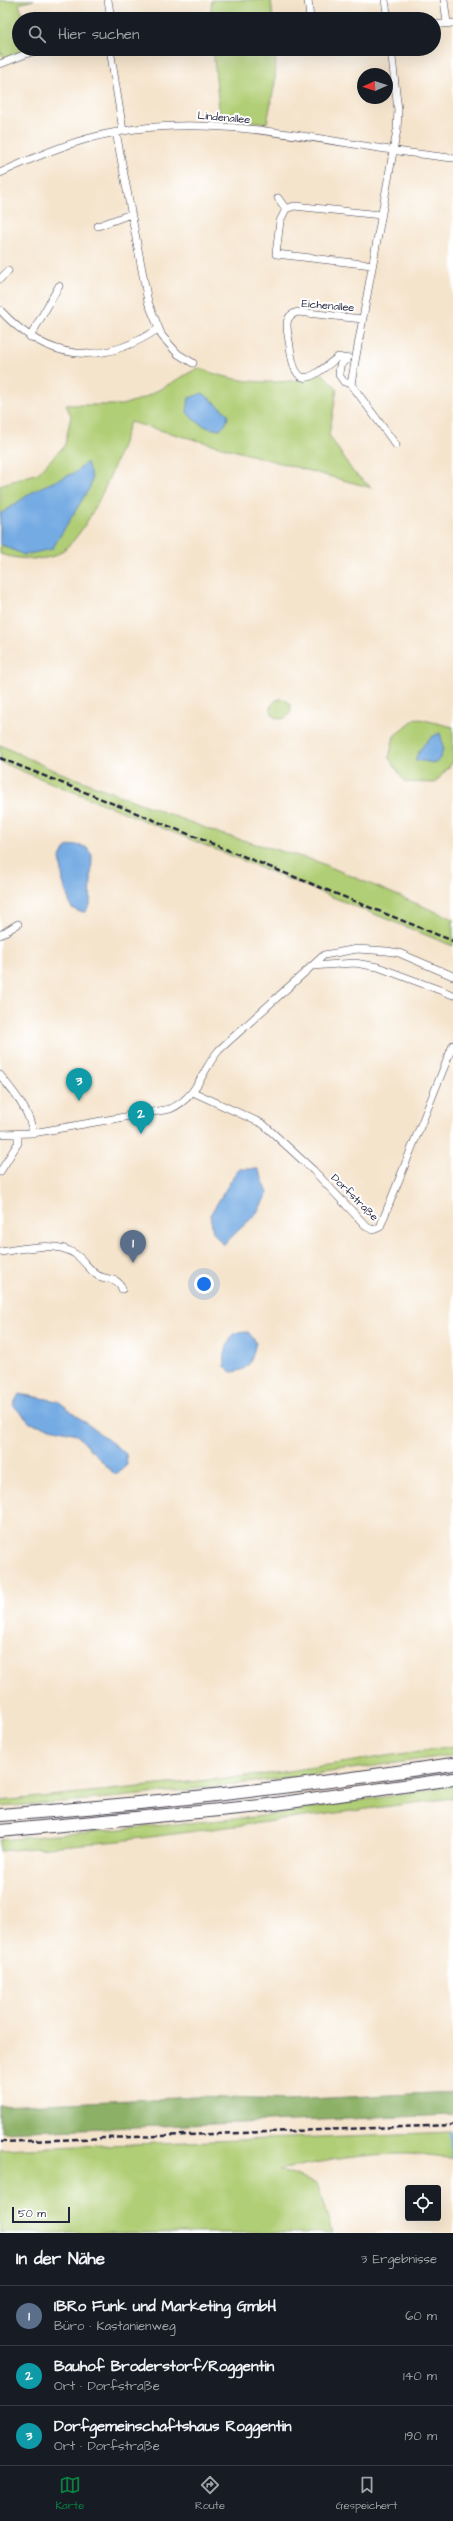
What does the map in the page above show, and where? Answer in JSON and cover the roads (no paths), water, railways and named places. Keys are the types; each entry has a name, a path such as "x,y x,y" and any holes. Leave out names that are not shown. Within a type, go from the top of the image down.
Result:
{"highway":[{"path":"0,1815 110,1807 242,1792 453,1764"},
{"path":"0,1831 114,1822 261,1806 453,1779"}],"street":[{"path":"108,0 110,12"},
{"path":"308,0 309,12"},
{"path":"386,0 387,12"},
{"path":"444,0 450,23"},
{"path":"0,64 21,56"},
{"path":"111,56 119,131 131,214 148,302 158,329 178,354 193,363"},
{"name":"Eichenallee","path":"351,384 393,150 398,110 392,56"},
{"name":"Lindenallee","path":"0,173 60,147 119,131 166,126 215,126 453,158"},
{"path":"278,198 286,209"},
{"path":"372,265 276,254 280,220 286,209 294,206 381,215"},
{"path":"98,226 131,214"},
{"path":"0,279 8,271"},
{"path":"30,338 58,286"},
{"path":"0,310 30,338 48,348 72,353 99,354 132,345 158,329"},
{"name":"Eichenallee","path":"356,352 346,359 338,357 317,373 303,378 298,376 293,366 287,325 288,318 292,314 298,312 362,319"},
{"path":"346,359 340,365 339,374 344,382 351,384 396,445"},
{"path":"0,935 18,924"},
{"path":"0,1134 18,1135 33,1133 170,1109 187,1099 193,1092 209,1061 219,1050 324,955 340,950 373,949 398,953 453,976"},
{"path":"311,966 356,962 378,966 453,995"},
{"name":"Dorfstraße","path":"193,1092 263,1124 313,1170 367,1227 373,1230 380,1227 453,1045"},
{"path":"0,1075 27,1110 31,1118 33,1133"},
{"path":"0,1172 18,1143 18,1135"},
{"path":"0,1252 55,1246 67,1248 99,1276 116,1280 120,1283 122,1289"}],"water":[{"path":"203,393 228,414 226,422 222,427 217,429 204,426 197,422 187,412 189,398"},
{"path":"87,462 92,479 90,487 52,549 24,555 0,544 0,514 37,489 76,472"},
{"path":"440,733 443,749 441,756 436,763 415,760 419,751 425,744 432,737"},
{"path":"76,845 86,847 92,855 90,905 85,912 77,911 71,907 63,882 60,857 66,847"},
{"path":"238,1169 258,1169 268,1193 256,1214 223,1245 213,1232 210,1215"},
{"path":"248,1332 256,1342 252,1359 247,1367 231,1372 225,1367 225,1353 228,1345 234,1333"},
{"path":"19,1394 58,1401 126,1454 127,1465 115,1475 76,1434 30,1423 13,1405"}],"waterway":[{"path":"450,2133 452,2158"}],"railway":[{"path":"0,758 453,941"},
{"path":"0,2142 453,2125"}],"place":[{"name":"Dorfgemeinschaftshaus Roggentin","path":"79,1101"},
{"name":"Bauhof Broderstorf/Roggentin","path":"141,1134"},
{"name":"IBRo Funk und Marketing GmbH","path":"133,1263"}]}
